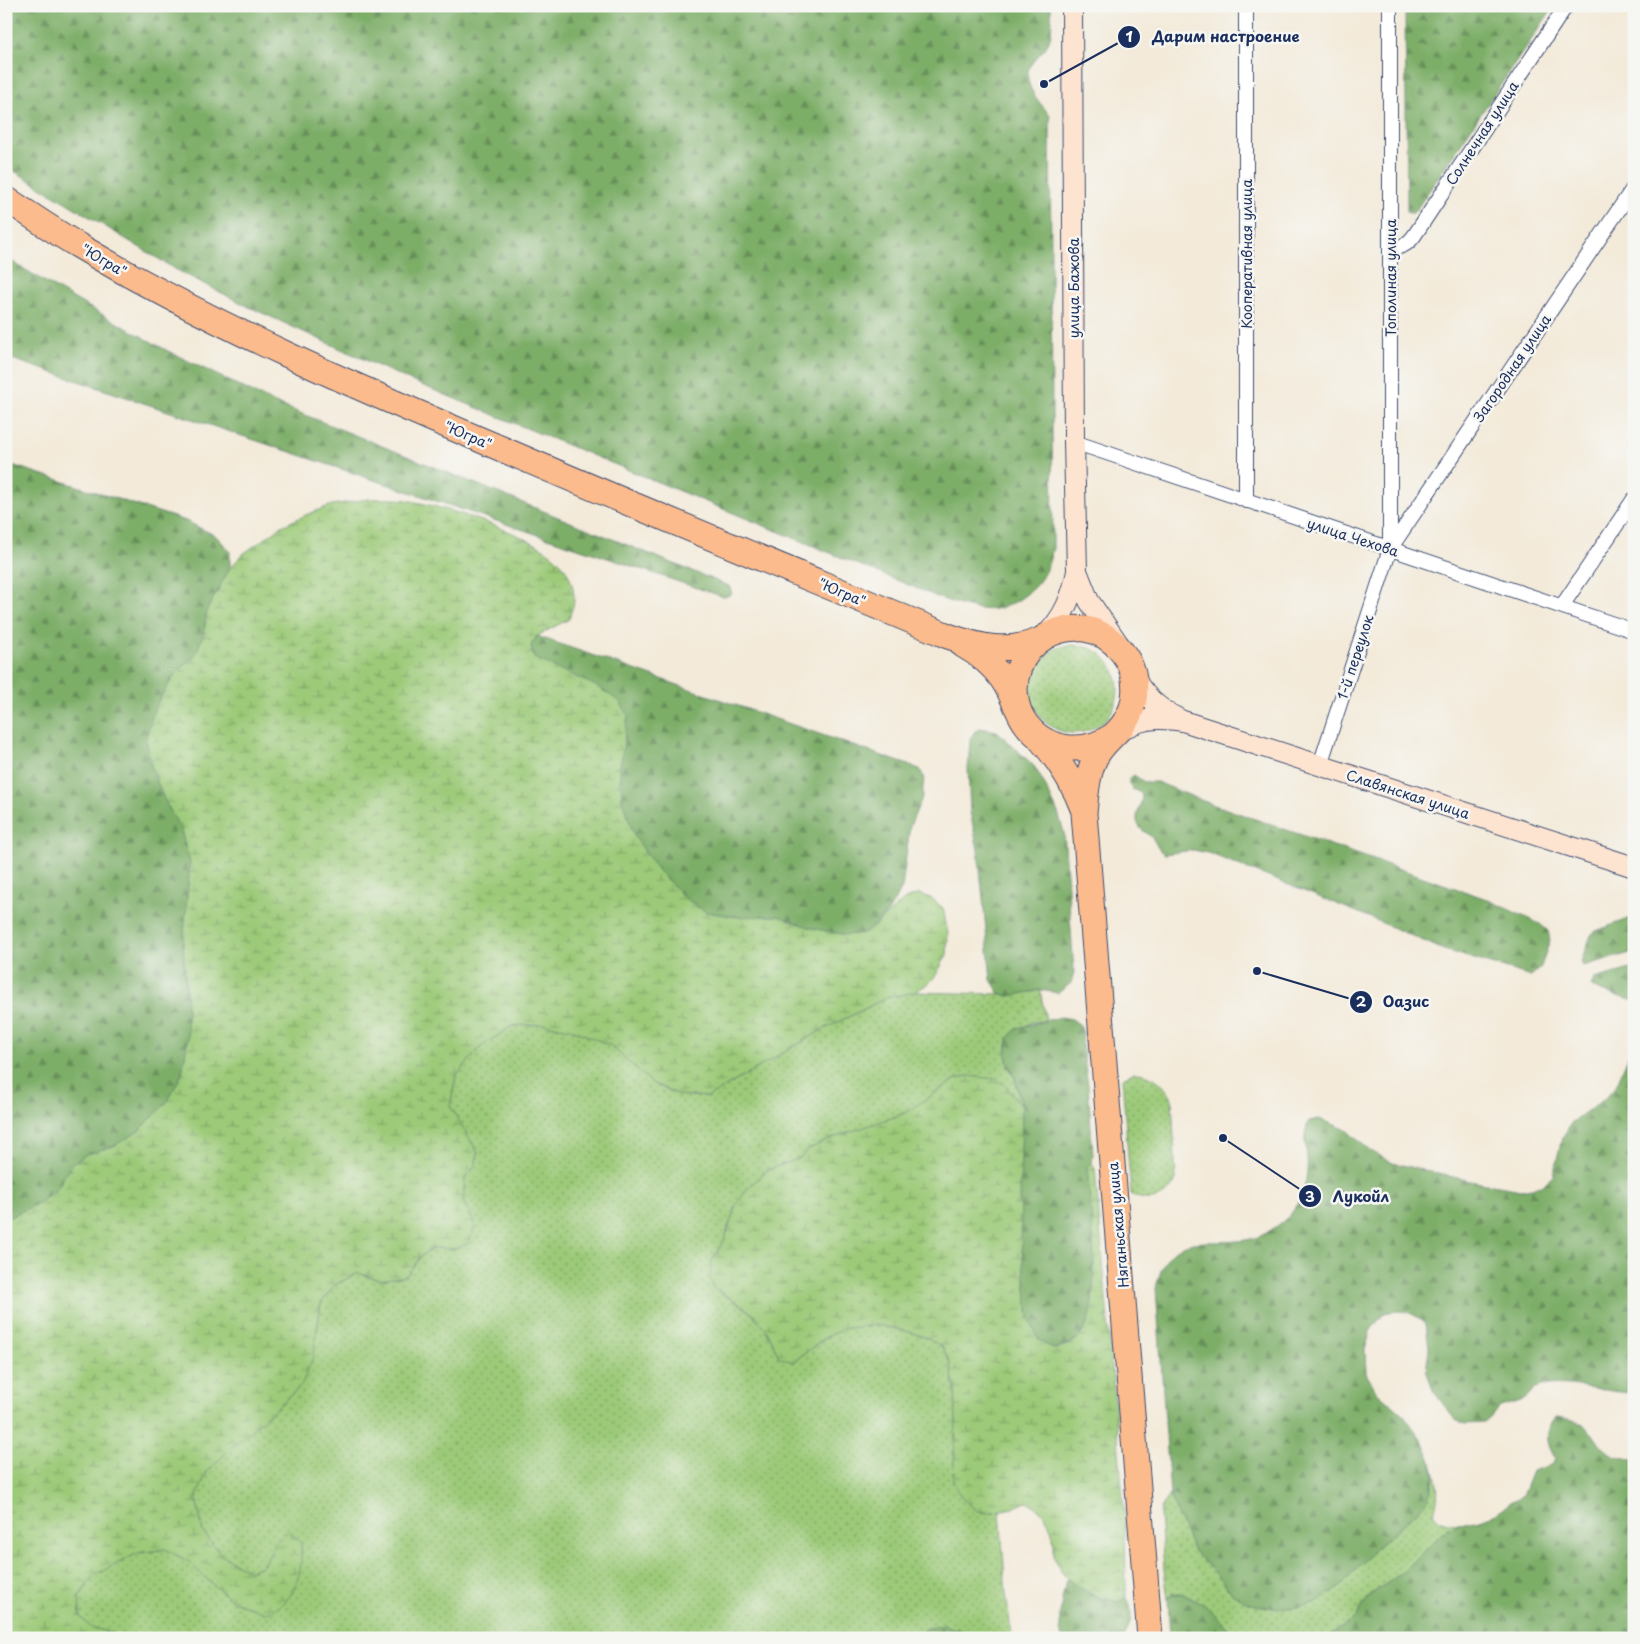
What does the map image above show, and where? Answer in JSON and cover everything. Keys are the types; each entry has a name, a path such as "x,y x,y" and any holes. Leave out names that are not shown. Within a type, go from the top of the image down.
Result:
{"highway":[{"name":"\"Югра\"","path":"6,198 80,246 127,273 229,326 332,375 644,510 948,636"},
{"path":"948,636 976,645 1000,649 1028,645 1067,629 1091,631 1112,641 1130,666 1135,690 1132,706 1126,720 1099,751 1092,764 1084,813"},
{"path":"948,636 975,652 994,669 1007,687 1027,726 1037,735 1066,772 1084,813"},
{"path":"1020,714 1015,694 1017,674 1025,655 1042,638"},
{"path":"1037,735 1055,745 1074,749 1094,746 1114,734"},
{"name":"Няганьская улица","path":"1084,813 1150,1638"}],"street":[{"name":"улица Бажова","path":"1072,6 1074,442 1077,570"},
{"name":"Кооперативная улица","path":"1246,6 1246,501"},
{"name":"Тополиная улица","path":"1390,6 1390,549"},
{"name":"Солнечная улица","path":"1390,248 1399,248 1407,244 1414,236 1566,6"},
{"name":"Загородная улица","path":"1390,549 1634,187"},
{"name":"улица Чехова","path":"1074,442 1634,631"},
{"path":"1562,606 1634,499"},
{"name":"1-й переулок","path":"1320,765 1390,549"},
{"path":"1042,638 1056,625 1066,610 1074,587 1077,570"},
{"path":"1077,570 1089,600 1110,630 1143,690 1159,708 1183,722"},
{"path":"1114,734 1136,722 1155,718 1183,722"},
{"name":"Славянская улица","path":"1183,722 1634,866"}],"green space":[{"path":"6,6 1051,6 1052,27 1049,42 1032,63 1028,77 1032,91 1050,115 1053,548 1043,575 1024,596 1014,603 1003,607 993,609 972,608 951,602 409,380 249,307 175,269 6,166"},
{"path":"1405,6 1554,6 1413,213 1407,211"},
{"path":"6,258 69,296 168,351 268,400 729,586 732,594 724,597 6,357"},
{"path":"6,463 186,521 216,536 230,551 230,568 207,610 204,633 195,656 175,674 152,769 164,799 181,830 190,863 183,947 188,1038 182,1074 168,1101 139,1131 114,1146 87,1154 72,1164 57,1189 37,1204 6,1219"},
{"path":"368,499 406,500 465,515 531,542 548,552 563,565 573,588 574,603 569,619 537,636 531,645 534,658 596,686 619,701 628,715 620,767 622,800 635,837 659,872 686,899 706,912 737,917 778,916 811,928 846,935 866,933 905,899 919,894 931,898 943,908 948,934 947,955 936,975 929,983 915,992 886,998 822,1030 708,1097 679,1095 652,1083 610,1045 574,1030 545,1024 512,1026 482,1046 456,1076 450,1106 478,1153 475,1166 465,1178 463,1201 475,1225 469,1243 455,1249 433,1248 421,1256 406,1276 380,1280 358,1273 336,1284 321,1303 313,1357 301,1386 232,1447 207,1472 196,1498 203,1532 220,1554 249,1571 263,1566 276,1543 288,1531 301,1543 299,1575 289,1598 277,1608 265,1613 233,1601 188,1561 165,1549 138,1553 93,1576 79,1597 80,1617 92,1628 109,1632 116,1638 6,1638 6,1219 37,1204 57,1189 72,1164 87,1154 114,1146 139,1131 168,1101 182,1074 188,1038 183,947 190,863 181,830 164,799 152,769 146,738 155,707 175,674 195,656 204,633 207,610 230,568 243,554 282,526 308,514 332,505"},
{"path":"537,636 920,769 924,778 922,798 910,826 902,888 888,912 866,933 846,935 811,928 778,916 737,917 706,912 686,899 659,872 635,837 622,800 620,767 628,715 619,701 596,686 534,658 531,645"},
{"path":"1074,645 1091,648 1105,658 1115,672 1118,689 1115,706 1105,720 1091,730 1074,733 1057,730 1043,720 1033,706 1030,689 1033,672 1043,658 1057,648"},
{"path":"980,728 997,731 1034,766 1058,813 1064,832 1074,972 1071,983 1058,993 1040,990 1010,996 1000,994 991,980 978,850 970,812 968,768 970,740 974,732"},
{"path":"1134,775 1144,782 1157,782 1203,801 1484,898 1540,924 1548,931 1550,940 1541,967 1531,976 1444,950 1357,912 1208,853 1193,850 1165,854 1159,849 1152,837 1140,828 1137,822 1142,797 1141,793 1132,789 1129,784 1129,779"},
{"path":"1634,918 1634,952 1583,966 1581,962 1591,935 1596,931"},
{"path":"1634,968 1634,1001 1591,986 1594,979"},
{"path":"1040,990 1046,1020 1030,1023 1008,1039 1006,1054 1008,1066 1015,1078 1022,1107 1006,1086 968,1076 955,1080 905,1113 809,1149 800,1158 767,1170 729,1224 725,1239 712,1261 714,1289 737,1303 758,1320 769,1335 779,1357 793,1362 826,1337 847,1328 877,1325 910,1332 930,1339 943,1348 950,1363 955,1389 954,1456 987,1513 1000,1511 1006,1594 1012,1638 975,1638 968,1633 925,1629 913,1638 116,1638 109,1632 92,1628 80,1617 79,1597 93,1576 138,1553 165,1549 188,1561 206,1579 265,1613 276,1543 263,1566 249,1571 220,1554 203,1532 196,1498 207,1472 232,1447 301,1386 318,1326 321,1303 336,1284 358,1273 380,1280 406,1276 421,1256 434,1248 455,1249 475,1225 463,1201 465,1178 475,1166 478,1153 450,1106 456,1076 482,1046 512,1026 545,1024 574,1030 610,1045 652,1083 679,1095 708,1097 822,1030 886,998 915,992 1000,994 1010,996"},
{"path":"1061,1017 1072,1019 1080,1025 1083,1033 1082,1044 1088,1086 1093,1156 1092,1163 1087,1167 1094,1255 1094,1281 1092,1304 1087,1323 1080,1336 1068,1345 1053,1349 1039,1340 1029,1319 1022,1252 1020,1197 1022,1107 1015,1078 1008,1065 1006,1054 1008,1039 1017,1028"},
{"path":"1634,1042 1634,1393 1571,1385 1547,1385 1535,1389 1521,1400 1499,1407 1484,1423 1466,1424 1455,1420 1434,1392 1426,1370 1429,1348 1426,1324 1407,1312 1384,1313 1371,1330 1365,1350 1366,1373 1376,1391 1404,1415 1422,1440 1432,1463 1434,1476 1428,1500 1375,1549 1339,1588 1315,1603 1293,1608 1278,1608 1255,1605 1233,1594 1191,1546 1170,1495 1156,1288 1162,1268 1171,1254 1181,1247 1194,1243 1238,1241 1255,1238 1269,1232 1287,1218 1298,1202 1306,1180 1305,1136 1307,1127 1309,1121 1319,1119 1345,1129 1371,1151 1393,1163 1475,1182 1521,1190 1542,1186 1553,1176 1562,1138 1572,1122 1604,1099 1616,1086"},
{"path":"1133,1073 1140,1073 1157,1080 1172,1099 1176,1179 1169,1191 1158,1198 1145,1199 1131,1194 1122,1078"},
{"path":"968,1076 996,1079 1006,1086 1022,1107 1020,1197 1022,1252 1029,1319 1039,1340 1053,1349 1064,1346 1080,1336 1087,1323 1092,1304 1094,1255 1087,1167 1092,1163 1095,1168 1125,1522 1126,1596 1118,1602 1090,1593 1065,1576 1054,1558 1053,1538 1049,1525 1043,1513 1033,1505 1026,1502 1013,1508 987,1513 978,1511 962,1498 953,1481 956,1421 955,1389 950,1363 943,1348 930,1339 910,1332 877,1325 847,1328 826,1337 793,1362 779,1357 769,1334 754,1315 734,1300 714,1289 710,1278 712,1261 725,1239 736,1205 748,1188 767,1170 800,1158 809,1149 830,1139 905,1113 955,1080"},
{"path":"1556,1417 1570,1419 1582,1424 1592,1433 1604,1449 1621,1457 1634,1459 1634,1638 1316,1638 1329,1636 1355,1619 1369,1596 1403,1572 1447,1529 1496,1514 1522,1496 1532,1471 1552,1464 1555,1458 1548,1442 1548,1432"},
{"path":"1432,1463 1438,1488 1434,1514 1439,1520 1460,1524 1447,1529 1403,1572 1369,1596 1355,1619 1329,1636 1313,1638 1296,1634 1283,1634 1246,1638 1234,1634 1223,1622 1172,1594 1168,1599 1160,1515 1161,1508 1170,1495 1191,1546 1198,1556 1212,1569 1375,1549 1420,1509 1432,1489 1434,1476"},
{"path":"1066,1579 1105,1600 1122,1600 1126,1596 1130,1606 1131,1617 1124,1638 1062,1638 1060,1616"},
{"path":"1172,1594 1183,1594 1205,1604 1234,1634 1246,1638 1170,1638 1168,1599"},
{"path":"944,1625 968,1633 975,1638 913,1638 925,1629"}],"place":[{"name":"Дарим настроение","path":"1044,84"},
{"name":"Оазис","path":"1257,971"},
{"name":"Лукойл","path":"1223,1138"}]}
